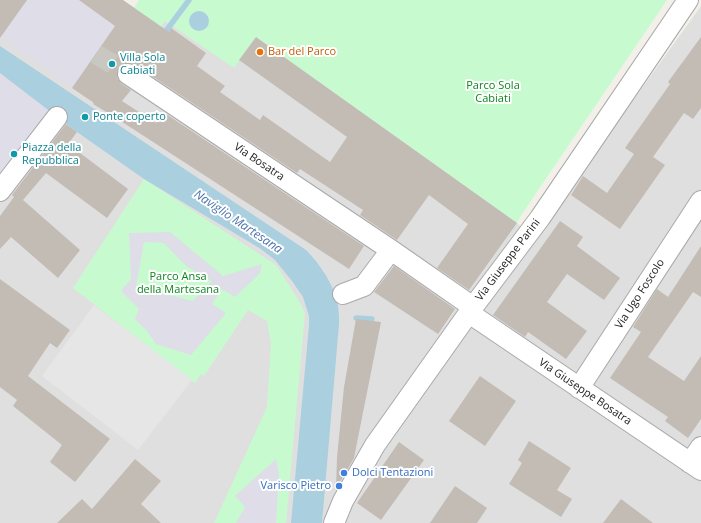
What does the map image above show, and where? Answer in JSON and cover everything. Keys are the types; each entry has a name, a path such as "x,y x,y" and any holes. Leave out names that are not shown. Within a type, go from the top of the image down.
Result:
{"street":[{"name":"Via Giuseppe Parini","path":"334,523 342,502 375,446 471,310 540,218 688,0"},
{"name":"Via Bosatra","path":"128,74 391,250 471,310"},
{"path":"0,190 57,117"},
{"name":"Via Ugo Foscolo","path":"579,388 701,201"},
{"path":"343,294 364,286 391,250"},
{"name":"Via Giuseppe Bosatra","path":"471,310 579,388 697,460"}],"shaded area":[{"path":"0,0 123,0 160,26 165,21 239,60 256,37 517,223 534,238 701,6 701,523 0,523"},
{"path":"27,0 79,0 115,26 72,88 1,37"},
{"name":"Piazza della Repubblica","path":"0,73 57,117 0,191"},
{"path":"170,232 223,276 262,264 260,273 235,297 222,289 212,304 226,313 191,355 156,344 147,331 135,319 139,309 121,291 131,279 129,233","holes":["144,242 164,243 186,266 212,281 193,301 136,287"]},
{"path":"94,305 192,380 138,450 42,376"},
{"path":"276,459 279,474 276,523 236,523 245,507 235,496"}],"green space":[{"name":"Parco Sola Cabiati","path":"139,0 667,0 517,223 256,37 234,68 165,21 161,27 134,8"},
{"name":"Parco Ansa della Martesana","path":"144,179 276,265 305,313 286,523 214,523 267,407 271,343 267,321 248,310 204,376 201,374 195,383 73,288"}],"water":[{"path":"199,11 206,14 209,21 206,28 199,31 192,28 189,21 192,14"},
{"name":"Naviglio Martesana","path":"0,46 306,250 321,269 334,291 338,308 339,322 322,523 291,523 309,325 309,316 303,297 275,260 261,249 144,179 77,132 0,73"}],"building":[{"path":"0,0 27,0 0,38"},
{"path":"79,0 123,0 169,32 171,28 206,53 197,66 225,86 220,92 260,120 263,115 330,162 347,137 239,60 256,37 517,223 469,290 437,268 468,224 429,195 397,240 360,215 363,210 300,169 297,173 134,64 123,64 119,67 117,73 118,79 122,84 131,90 122,101 156,123 163,112 364,246 349,269 93,104 94,103 72,88 115,26"},
{"path":"701,37 701,108 693,119 684,113 653,157 665,165 620,229 571,195 583,176 607,193 634,154 625,148 670,84 668,82"},
{"path":"66,124 77,132 68,144 128,189 107,218 46,173 23,200 80,250 58,278 11,237 0,249 0,216 14,197 12,195"},
{"path":"560,221 583,237 577,246 620,278 604,300 567,274 547,302 587,331 566,359 528,332 525,337 493,315"},
{"path":"701,246 701,297 693,292 648,357 684,381 701,356 701,419 688,438 665,421 668,417 610,378 641,332 633,327 657,289 668,297"},
{"path":"394,266 455,309 438,334 374,292"},
{"path":"0,279 70,330 57,348 50,343 28,376 110,439 75,482 50,462 62,445 13,406 17,400 0,387"},
{"path":"356,319 381,322 354,458 336,489 337,457 344,387"},
{"path":"480,376 516,401 485,446 449,421"},
{"path":"529,441 571,468 557,490 572,499 561,517 509,484 522,463 518,460"},
{"path":"399,442 424,460 381,520 357,503"},
{"path":"135,459 161,481 141,504 161,523 57,523 82,499 92,509"},
{"path":"455,486 487,508 477,523 430,523"},
{"path":"621,499 653,523 603,523"}],"waterway":[{"path":"163,35 189,0"},
{"path":"356,318 372,319"}],"tunnel":[{"path":"96,54 128,74"}],"place":[{"name":"Bar del Parco","path":"260,52"},
{"name":"Villa Sola Cabiati","path":"112,64"},
{"name":"Ponte coperto","path":"85,117"},
{"name":"Piazza della Repubblica","path":"14,154"},
{"name":"Dolci Tentazioni","path":"344,473"},
{"name":"Varisco Pietro","path":"339,486"}]}
